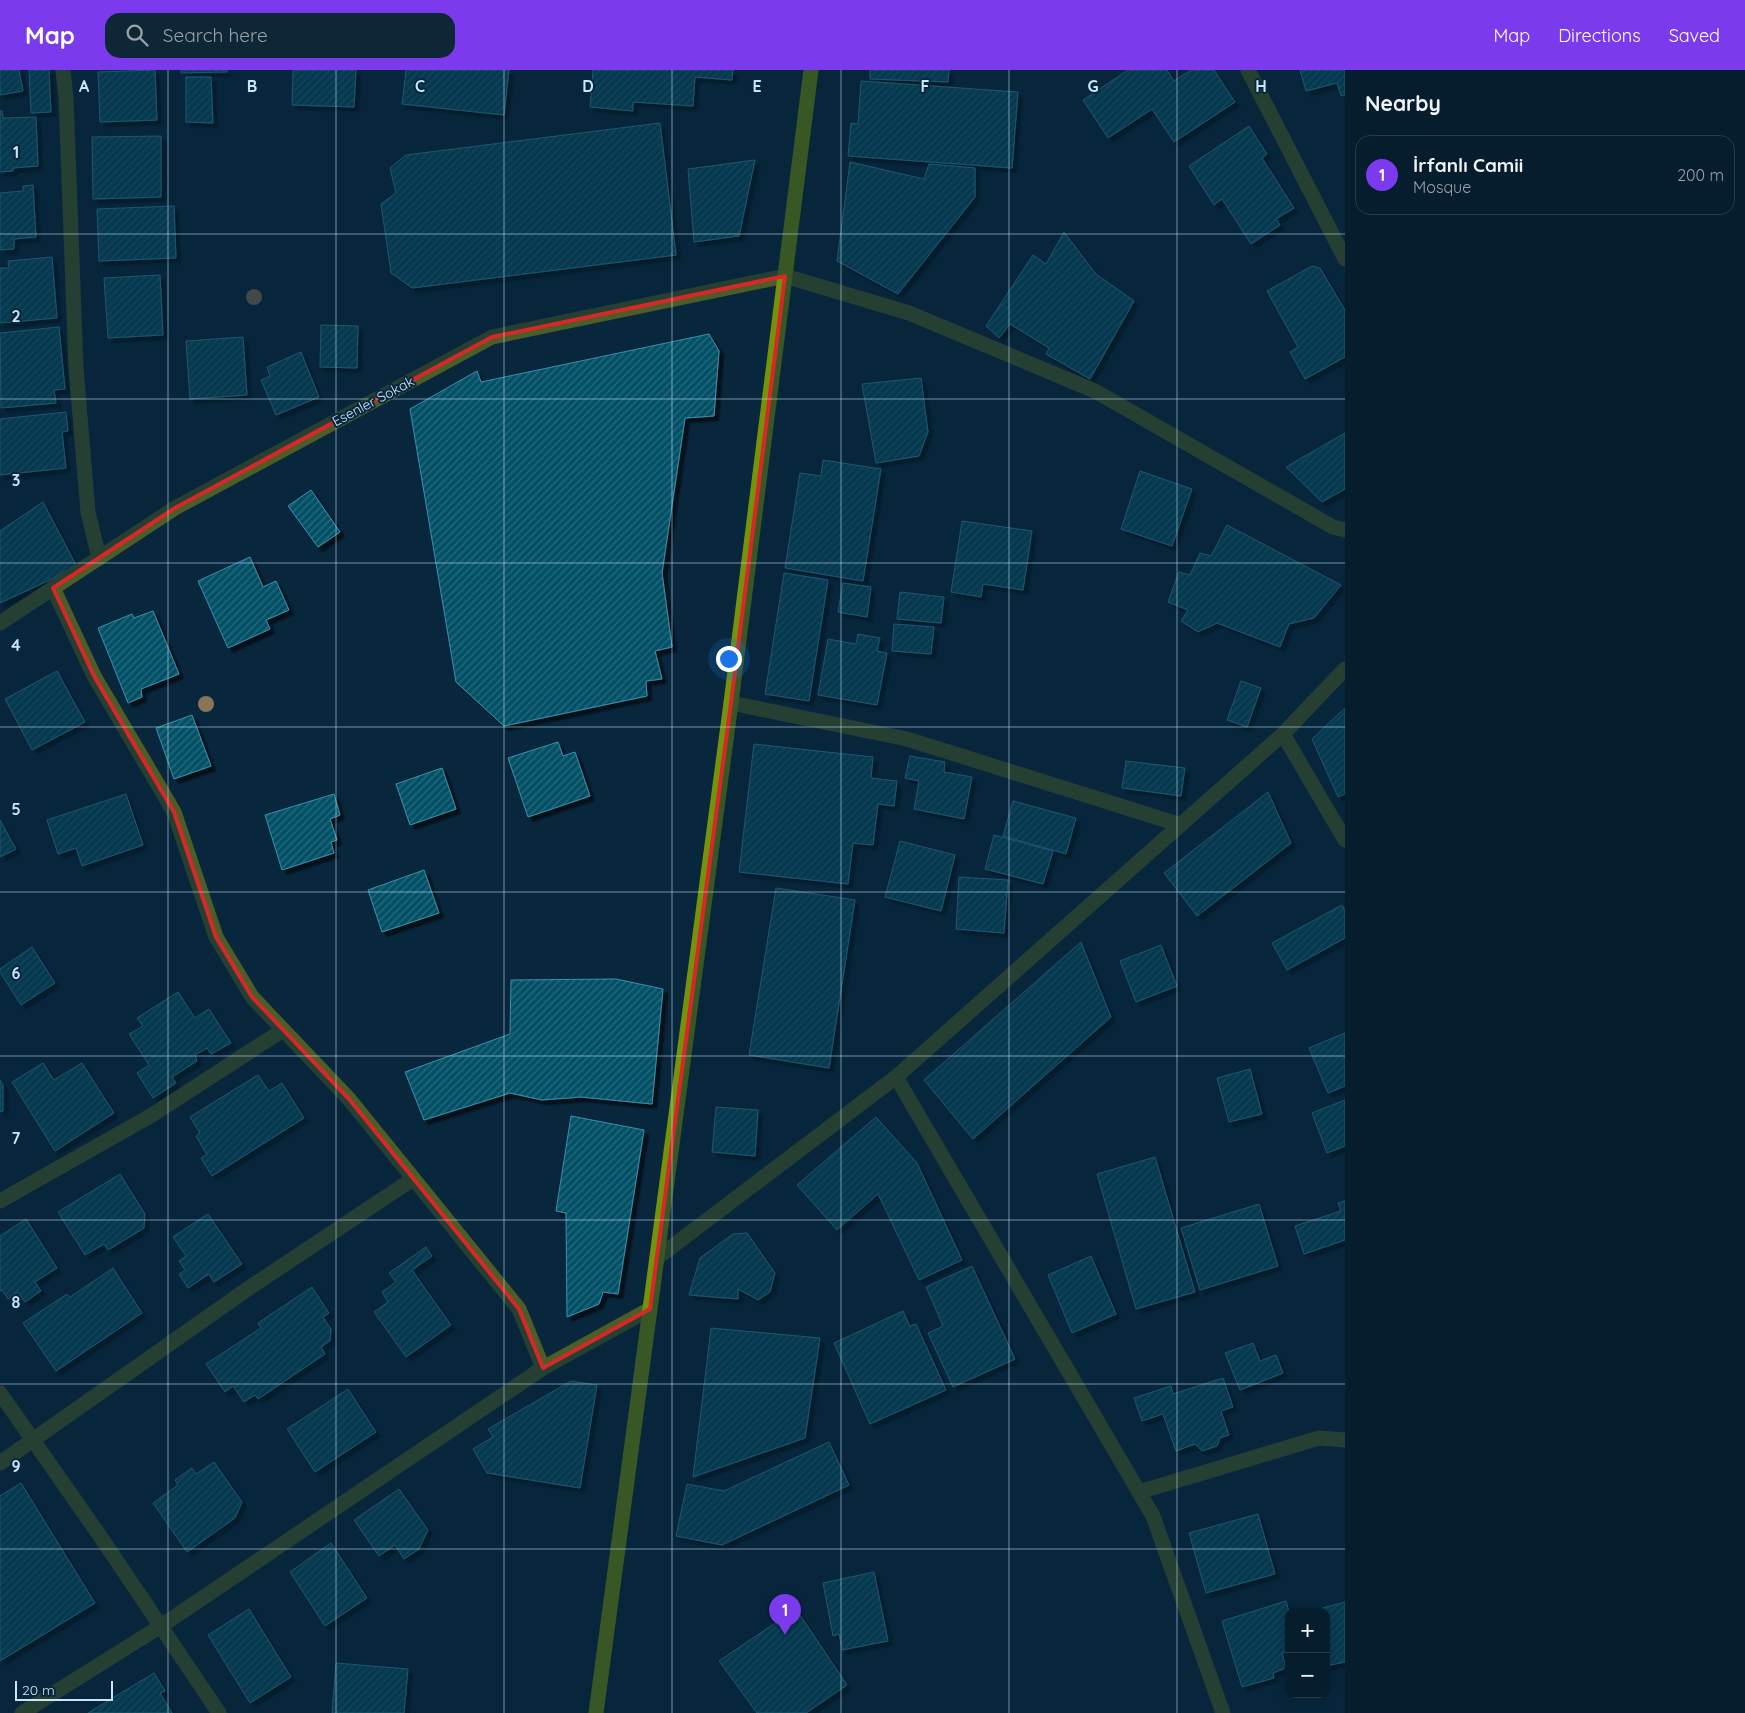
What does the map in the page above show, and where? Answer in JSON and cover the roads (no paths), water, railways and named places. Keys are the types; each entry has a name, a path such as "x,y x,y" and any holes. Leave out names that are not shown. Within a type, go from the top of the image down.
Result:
{"main road":[{"path":"596,1713 731,703 811,70"}],"street":[{"path":"63,70 66,98 79,397 88,512 99,558"},
{"path":"1248,70 1345,260"},
{"path":"785,276 909,313 1095,391 1334,527 1345,530"},
{"name":"Esenler Sokak","path":"0,623 175,508 492,337 785,276"},
{"path":"54,588 94,676 174,812 216,938 252,997 349,1100 519,1309 543,1368"},
{"path":"657,1258 896,1077 1283,734 1345,670"},
{"path":"731,703 907,739 1181,825"},
{"path":"1283,734 1345,840"},
{"path":"0,1202 152,1115 283,1030"},
{"path":"896,1077 1153,1516 1223,1713"},
{"path":"0,1463 249,1288 413,1179"},
{"path":"22,1713 161,1626 543,1368 650,1309"},
{"path":"0,1393 219,1713"},
{"path":"1139,1492 1319,1438 1345,1440"}],"place":[{"name":"İrfanlı Camii","path":"785,1635"}]}
